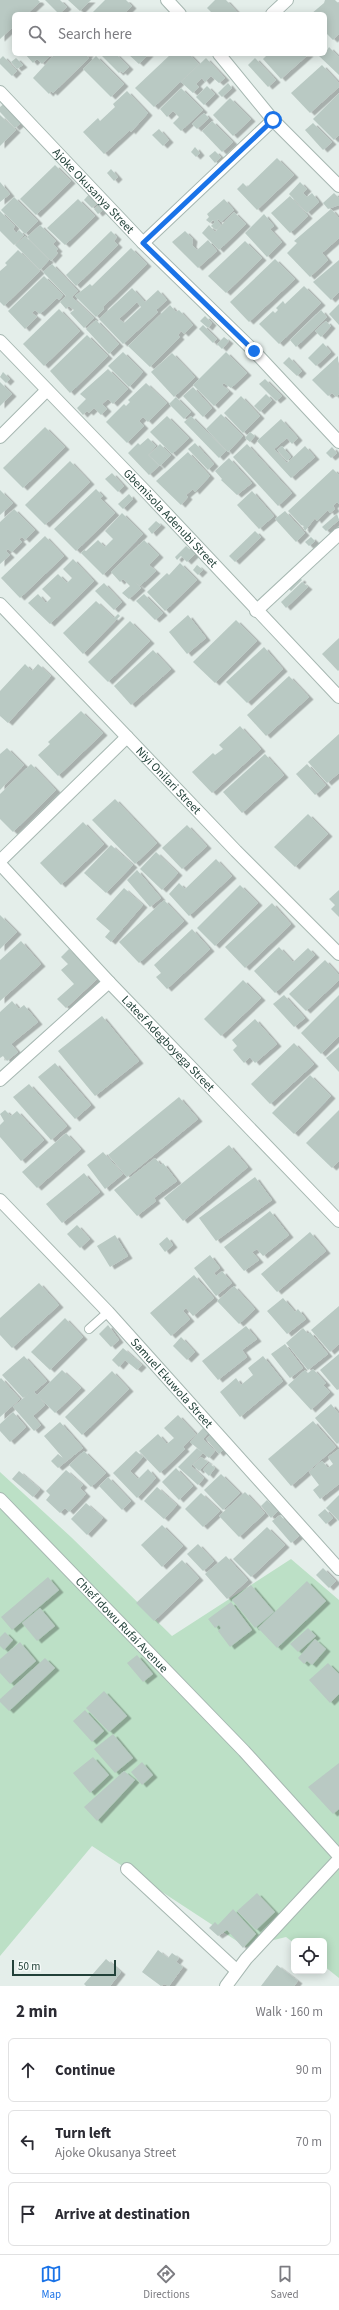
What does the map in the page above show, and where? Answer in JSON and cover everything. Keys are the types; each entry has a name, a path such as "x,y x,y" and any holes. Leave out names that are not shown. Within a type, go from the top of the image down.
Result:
{"street":[{"path":"167,0 178,12"},
{"path":"274,12 287,0"},
{"path":"225,56 273,120 339,186"},
{"name":"Ajoke Okusanya Street","path":"0,92 143,243 254,351 339,442"},
{"path":"143,243 273,120"},
{"name":"Gbemisola Adenubi Street","path":"0,341 148,494 256,611 339,697"},
{"path":"0,437 47,390"},
{"path":"256,611 339,534"},
{"name":"Niyi Onilari Street","path":"0,604 236,851 339,954"},
{"path":"0,863 127,737"},
{"name":"Lateef Adegboyega Street","path":"0,863 109,982 339,1221"},
{"path":"0,1080 109,982"},
{"name":"Samuel Ekuwola Street","path":"0,1200 108,1312 339,1569"},
{"name":"Chief Idowu Rufai Avenue","path":"0,1498 244,1752 339,1858"},
{"path":"226,1986 236,1970 339,1858"},
{"path":"127,1869 236,1970"}],"lane":[{"path":"89,1329 108,1312"}],"green space":[{"path":"0,1472 71,1537 172,1636 291,1559 339,1600 339,1978 327,1968 327,1938 291,1938 291,1941 286,1937 246,1947 92,1846 0,1956"}],"building":[{"path":"0,0 38,0 40,2 29,12 12,12 12,28 0,39"},
{"path":"45,0 60,0 67,7 61,12 57,12"},
{"path":"68,0 91,0 80,11"},
{"path":"105,0 126,0 132,6 126,12 93,12"},
{"path":"215,0 226,0 237,12 211,12 207,8"},
{"path":"325,0 335,0 339,4 339,34 333,40 327,34 327,12 313,12 324,3"},
{"path":"329,47 339,57 339,75 319,56 327,56"},
{"path":"3,56 17,71 12,76 0,64 0,59"},
{"path":"27,56 50,56 42,64 37,59 33,63"},
{"path":"53,56 87,56 89,58 53,93 51,91 49,94 33,78"},
{"path":"96,56 124,84 111,97 83,69"},
{"path":"102,56 118,56 129,67 123,73 121,71 119,73"},
{"path":"130,56 147,56 139,64"},
{"path":"169,56 191,56 199,64 154,107 135,88"},
{"path":"266,56 307,56 281,79 263,59"},
{"path":"16,58 23,65 17,69 11,62"},
{"path":"206,58 225,78 219,83 211,76 205,82 202,78 196,84 199,87 193,93 181,82"},
{"path":"255,58 276,80 268,87 248,65"},
{"path":"322,65 339,83 339,87 310,113 291,93"},
{"path":"228,83 232,88 222,97 218,93"},
{"path":"207,86 215,94 204,105 196,97"},
{"path":"181,88 203,110 181,131 173,123 179,117 173,111 167,117 160,109"},
{"path":"127,91 148,113 131,132 130,130 104,154 83,132 98,118 100,121 115,107 113,104"},
{"path":"339,93 339,135 334,140 313,119"},
{"path":"230,98 251,119 233,136 213,115"},
{"path":"6,102 23,121 15,128 0,112 0,107"},
{"path":"204,113 209,118 197,129 192,124"},
{"path":"0,115 16,130 0,146"},
{"path":"212,121 233,142 222,152 202,131"},
{"path":"313,123 332,142 323,150 305,130"},
{"path":"159,129 169,140 163,146 152,135"},
{"path":"195,147 200,153 196,157 191,152"},
{"path":"215,151 221,157 215,163 209,156"},
{"path":"277,158 294,175 257,210 237,189 243,183 247,187"},
{"path":"55,165 71,181 36,215 20,199"},
{"path":"111,169 118,177 114,181 107,173"},
{"path":"0,182 10,194 0,202"},
{"path":"300,182 307,189 303,193 307,197 312,193 319,202 307,213 289,194"},
{"path":"91,192 100,201 92,208 84,200"},
{"path":"334,193 339,198 339,205 328,209 323,203"},
{"path":"290,196 308,216 290,233 271,213"},
{"path":"14,197 38,221 25,234 1,210"},
{"path":"78,199 95,216 65,245 47,228"},
{"path":"224,199 234,210 221,222 218,219 217,220 221,225 216,230 211,226 215,222 213,220 210,223 206,220 209,217 207,214"},
{"path":"99,205 103,210 98,214 94,209"},
{"path":"331,209 339,218 339,238 322,253 328,260 310,277 287,253 297,243 294,241"},
{"path":"0,211 15,226 13,229 16,233 19,230 24,235 14,245 0,231"},
{"path":"234,212 246,224 219,250 202,233 209,225 215,232"},
{"path":"264,214 274,226 270,229 282,242 267,257 245,233"},
{"path":"40,225 56,241 53,244 58,249 56,251 58,253 51,261 27,237"},
{"path":"111,231 117,237 114,241 118,245 76,286 66,275"},
{"path":"185,231 193,239 192,245 197,250 208,240 217,251 198,268 172,242"},
{"path":"25,236 49,260 40,270 15,245"},
{"path":"245,241 262,258 226,293 208,276"},
{"path":"131,248 147,264 103,307 104,309 96,317 75,296 90,284 92,286"},
{"path":"18,250 40,271 4,306 0,302 0,271 7,265 5,263"},
{"path":"275,259 295,279 249,322 230,302"},
{"path":"339,260 339,292 331,300 313,282"},
{"path":"52,264 78,291 72,297 94,318 84,328 70,313 74,310 69,306 66,309 60,302 66,296 43,272"},
{"path":"44,276 63,295 59,300 57,298 40,314 35,310 32,313 37,317 25,329 8,311"},
{"path":"304,286 321,303 279,344 259,324 273,311 275,313 278,310 276,308 283,301 285,304"},
{"path":"132,288 145,302 158,290 167,300 156,310 158,312 123,344 99,319","holes":["137,302 141,307 124,323 119,319"]},
{"path":"339,304 339,325 329,314"},
{"path":"170,305 176,312 179,310 193,325 184,334 181,331 178,335 180,337 150,367 128,346"},
{"path":"59,309 80,331 44,366 23,344"},
{"path":"321,310 327,317 296,347 290,340"},
{"path":"205,316 212,323 208,328 200,321"},
{"path":"96,320 119,344 109,354 86,329"},
{"path":"326,321 331,326 321,337 315,331"},
{"path":"203,325 217,339 213,343 199,329"},
{"path":"87,335 108,356 70,393 50,371"},
{"path":"224,337 229,341 222,349 217,344"},
{"path":"323,343 331,352 316,366 308,358"},
{"path":"123,352 143,372 129,387 108,366"},
{"path":"226,352 247,373 231,388 224,383 222,385 229,391 214,406 193,385"},
{"path":"172,353 195,377 174,397 151,372"},
{"path":"338,356 339,394 336,397 332,393 328,396 312,380"},
{"path":"289,357 302,371 297,376 283,363"},
{"path":"108,369 128,389 113,404 108,399 102,404 107,409 101,415 94,408 89,413 87,411 83,415 77,408 86,399 80,394"},
{"path":"3,372 10,379 6,383 0,377"},
{"path":"265,379 282,396 276,401 259,384"},
{"path":"0,382 12,394 0,406"},
{"path":"146,383 167,403 148,422 143,417 139,421 144,426 127,443 106,422 124,404 126,406 130,402 128,400"},
{"path":"193,387 212,408 203,417 183,396"},
{"path":"266,394 272,400 260,412 254,406"},
{"path":"241,396 260,416 243,433 224,413"},
{"path":"176,397 191,412 184,419 169,404"},
{"path":"221,414 243,436 228,452 206,429"},
{"path":"167,416 189,438 172,454 150,432"},
{"path":"191,416 226,451 219,458 184,422"},
{"path":"281,419 298,438 292,444 287,438 274,449 287,463 305,446 315,457 291,478 257,441"},
{"path":"45,427 65,447 23,488 3,468"},
{"path":"250,432 255,436 250,442 245,438"},
{"path":"148,438 156,446 148,455 159,466 149,475 128,453 138,443 140,445"},
{"path":"195,443 214,464 208,470 188,449"},
{"path":"160,444 171,455 160,466 149,455"},
{"path":"247,444 292,493 278,506 233,457"},
{"path":"282,446 291,457 287,461 277,450"},
{"path":"332,447 337,453 331,458 326,453"},
{"path":"188,452 210,476 195,492 193,489 186,495 188,497 181,505 156,481"},
{"path":"229,458 252,483 237,495 221,480 222,479 215,471"},
{"path":"70,461 90,482 45,525 25,505"},
{"path":"333,469 339,475 339,504 337,502 333,506 335,509 330,513 328,510 317,521 315,518 305,531 304,526 301,525 288,511"},
{"path":"112,473 124,486 118,492 105,479"},
{"path":"96,489 103,496 100,498 115,513 76,551 54,529"},
{"path":"0,490 13,503 0,515"},
{"path":"252,491 274,516 259,529 237,505"},
{"path":"129,494 133,499 123,509 118,504"},
{"path":"14,509 35,530 25,540 22,537 19,539 22,542 12,552 8,549 6,551 10,555 0,564 0,522"},
{"path":"285,511 305,533 296,542 275,519"},
{"path":"122,513 143,534 103,575 81,553 84,550 86,551 98,540 105,547 113,539 105,531"},
{"path":"337,514 339,520 326,531 322,527"},
{"path":"156,521 161,525 152,534 148,529"},
{"path":"255,531 261,537 235,562 229,556"},
{"path":"45,536 64,556 20,598 1,578"},
{"path":"311,537 315,541 309,546 305,542"},
{"path":"144,540 159,555 149,565 156,571 140,586 135,582 141,588 129,599 122,593 130,586 123,579 120,582 111,572"},
{"path":"186,546 195,554 187,562 181,556 177,560 175,557"},
{"path":"73,559 94,581 50,624 28,603 38,594 46,603 51,598 42,589 58,574 67,583 72,578 63,569"},
{"path":"180,563 197,580 165,611 147,592 167,573 169,575"},
{"path":"197,565 203,570 198,575 193,570"},
{"path":"300,578 302,580 291,591 289,589"},
{"path":"302,582 308,587 286,608 281,602"},
{"path":"104,583 122,602 114,610 95,591"},
{"path":"144,594 163,613 155,620 136,601"},
{"path":"96,601 114,618 118,614 120,616 83,654 63,633"},
{"path":"188,615 206,638 187,654 169,632"},
{"path":"236,620 257,641 215,683 193,662"},
{"path":"130,621 150,641 108,682 88,662"},
{"path":"339,638 339,670 338,671 322,654"},
{"path":"264,647 283,669 247,703 226,682"},
{"path":"153,650 171,669 131,705 114,686"},
{"path":"25,664 32,671 38,664 51,676 8,723 0,716 0,691"},
{"path":"289,676 309,697 266,736 247,715"},
{"path":"81,711 103,733 58,776 38,755 50,744 48,742"},
{"path":"240,726 261,749 212,793 192,772 213,753 215,755 223,749 219,745"},
{"path":"339,734 339,773 327,783 308,762"},
{"path":"7,748 24,765 0,790 0,754"},
{"path":"265,754 284,775 242,813 223,792"},
{"path":"31,764 56,790 13,832 0,819 0,794"},
{"path":"307,764 326,785 315,795 296,774"},
{"path":"115,799 157,843 135,864 92,820"},
{"path":"308,814 328,834 295,867 274,847"},
{"path":"83,822 104,844 61,885 40,863"},
{"path":"187,825 207,846 182,869 162,848"},
{"path":"111,845 133,865 106,893 84,873"},
{"path":"156,852 178,873 162,890 140,869"},
{"path":"216,859 232,876 189,916 169,894 179,883 185,889"},
{"path":"137,870 161,898 150,907 127,880"},
{"path":"240,885 258,903 215,946 197,928"},
{"path":"124,888 143,905 111,942 105,937 110,931 96,919"},
{"path":"339,890 339,917 331,909 335,905 329,899"},
{"path":"164,900 184,921 139,963 119,942"},
{"path":"272,903 291,924 245,968 225,947"},
{"path":"0,915 17,932 0,949"},
{"path":"192,929 210,949 167,989 156,977 161,973 154,965"},
{"path":"21,941 41,964 0,1001 0,960"},
{"path":"279,947 293,962 308,948 315,955 275,993 254,971"},
{"path":"69,949 97,979 66,1008 57,999 74,984 61,970 68,964 61,957"},
{"path":"325,960 339,975 339,980 306,1011 289,994"},
{"path":"243,980 261,998 221,1036 204,1019"},
{"path":"284,995 305,1018 294,1027 273,1004"},
{"path":"339,995 339,1036 321,1054 301,1033"},
{"path":"12,1001 19,1009 24,1005 38,1022 11,1044 18,1052 7,1061 3,1056 0,1058 0,1012"},
{"path":"102,1016 139,1061 95,1096 58,1051"},
{"path":"255,1019 277,1044 255,1063 250,1057 244,1063 233,1050 237,1046 232,1040"},
{"path":"294,1043 314,1064 270,1104 251,1084"},
{"path":"339,1047 339,1072 326,1058"},
{"path":"55,1063 91,1105 75,1119 38,1077"},
{"path":"310,1075 331,1096 294,1134 272,1113"},
{"path":"29,1084 67,1126 51,1140 13,1097"},
{"path":"179,1097 198,1119 127,1177 108,1155"},
{"path":"5,1110 11,1116 17,1111 44,1140 21,1161 0,1137 0,1125 4,1121 0,1114"},
{"path":"339,1110 339,1161 332,1168 306,1143"},
{"path":"66,1133 81,1149 37,1188 22,1172"},
{"path":"229,1145 248,1167 183,1221 164,1198"},
{"path":"103,1152 123,1174 105,1189 87,1165"},
{"path":"155,1158 161,1165 163,1163 177,1181 154,1198 156,1201 137,1216 114,1190"},
{"path":"84,1173 100,1192 62,1223 46,1204"},
{"path":"255,1177 272,1200 216,1241 199,1218"},
{"path":"270,1211 289,1235 263,1256 257,1249 252,1252 259,1260 244,1271 224,1247"},
{"path":"77,1225 90,1239 80,1248 67,1234"},
{"path":"310,1232 326,1251 277,1292 261,1274"},
{"path":"115,1235 128,1256 110,1267 97,1246"},
{"path":"167,1237 173,1245 165,1252 159,1244"},
{"path":"210,1255 220,1268 214,1273 216,1276 222,1271 232,1283 216,1296 194,1268"},
{"path":"194,1275 214,1298 193,1316 186,1308 183,1311 190,1319 171,1336 150,1313"},
{"path":"39,1283 59,1305 12,1348 0,1335 0,1318"},
{"path":"234,1286 255,1309 239,1324 217,1301"},
{"path":"283,1298 295,1312 298,1309 306,1319 287,1334 267,1311"},
{"path":"339,1306 339,1344 330,1352 311,1330"},
{"path":"65,1318 83,1337 50,1370 31,1352"},
{"path":"108,1325 119,1340 111,1347 99,1334"},
{"path":"246,1326 257,1339 242,1350 247,1357 218,1380 202,1361"},
{"path":"303,1328 308,1334 310,1332 328,1354 308,1370 286,1343"},
{"path":"181,1337 195,1352 187,1360 173,1346"},
{"path":"285,1344 303,1368 290,1378 271,1354"},
{"path":"123,1348 142,1365 137,1370 125,1360 119,1367 112,1360"},
{"path":"339,1354 339,1389 337,1390 320,1370"},
{"path":"24,1356 47,1381 34,1392 37,1395 62,1370 81,1388 55,1413 39,1397 45,1405 33,1416 41,1425 34,1431 13,1407 33,1390 23,1398 2,1375"},
{"path":"263,1356 283,1381 240,1417 220,1392 236,1378 241,1385 253,1375 248,1368"},
{"path":"313,1369 326,1383 323,1385 330,1392 311,1410 288,1385 305,1370 308,1373"},
{"path":"112,1371 129,1389 82,1435 65,1417"},
{"path":"1,1378 20,1399 0,1417 0,1379"},
{"path":"331,1404 339,1414 339,1442 337,1444 315,1418"},
{"path":"13,1412 26,1427 10,1442 0,1431 0,1424"},
{"path":"178,1415 196,1434 183,1447 185,1449 160,1473 139,1451 158,1434 167,1444 174,1438 164,1428"},
{"path":"313,1421 336,1447 291,1486 268,1459"},
{"path":"60,1422 83,1448 58,1468 51,1461 58,1454 64,1459 44,1436"},
{"path":"203,1428 208,1433 203,1439 215,1451 209,1458 190,1442"},
{"path":"214,1432 227,1446 219,1454 206,1439"},
{"path":"197,1448 203,1453 191,1466 204,1478 198,1485 178,1467"},
{"path":"339,1449 339,1484 320,1499 313,1490 319,1485 309,1472 322,1461 328,1468 333,1464 328,1457"},
{"path":"84,1451 106,1473 91,1487 69,1465"},
{"path":"136,1451 143,1457 130,1471 138,1479 148,1469 156,1478 137,1498 113,1473"},
{"path":"201,1457 208,1462 199,1471 193,1465"},
{"path":"209,1463 215,1468 209,1476 203,1470"},
{"path":"176,1468 193,1486 179,1500 162,1482"},
{"path":"66,1470 83,1485 80,1488 86,1494 69,1512 65,1508 60,1513 46,1500 50,1495 46,1491"},
{"path":"19,1471 40,1489 33,1497 12,1479"},
{"path":"221,1474 240,1493 223,1510 204,1490"},
{"path":"108,1477 131,1501 122,1510 99,1486"},
{"path":"157,1487 177,1505 164,1519 144,1501"},
{"path":"245,1492 265,1513 239,1537 219,1516"},
{"path":"201,1493 220,1511 203,1527 185,1509"},
{"path":"339,1495 339,1521 326,1508"},
{"path":"267,1500 278,1511 271,1518 261,1506"},
{"path":"86,1503 103,1518 87,1535 71,1519"},
{"path":"325,1509 333,1518 326,1524 318,1515"},
{"path":"280,1515 299,1536 291,1543 272,1521"},
{"path":"162,1525 183,1546 162,1567 141,1545"},
{"path":"267,1527 285,1545 251,1577 233,1559"},
{"path":"198,1544 214,1561 203,1571 187,1554"},
{"path":"226,1556 248,1580 227,1599 205,1574"},
{"path":"182,1560 199,1578 154,1621 136,1603"},
{"path":"323,1568 336,1581 329,1588 316,1575"},
{"path":"48,1577 59,1590 12,1630 1,1617"},
{"path":"307,1581 326,1601 277,1648 258,1628"},
{"path":"251,1585 274,1612 255,1628 232,1600"},
{"path":"231,1602 252,1630 230,1647 218,1631 221,1628 219,1625 215,1628 208,1619"},
{"path":"40,1608 55,1626 37,1641 22,1623"},
{"path":"308,1628 316,1636 298,1652 290,1644"},
{"path":"5,1632 13,1640 4,1650 0,1646 0,1637"},
{"path":"315,1639 326,1649 312,1665 307,1661 304,1664 298,1658"},
{"path":"20,1642 36,1661 10,1684 0,1673 0,1659"},
{"path":"137,1655 153,1674 143,1682 127,1663"},
{"path":"45,1658 55,1668 9,1711 0,1702 0,1699"},
{"path":"328,1663 339,1674 339,1694 330,1703 309,1680"},
{"path":"104,1691 127,1716 109,1732 86,1708"},
{"path":"85,1710 104,1731 92,1742 73,1721"},
{"path":"113,1734 133,1758 115,1773 94,1749"},
{"path":"93,1757 109,1775 90,1793 73,1773"},
{"path":"142,1762 153,1775 142,1785 131,1772"},
{"path":"339,1763 339,1809 333,1814 308,1787"},
{"path":"124,1771 135,1780 97,1821 84,1807"},
{"path":"257,1893 275,1912 256,1930 237,1911"},
{"path":"233,1909 256,1934 243,1948 227,1930 218,1936 209,1928 215,1922 218,1925"},
{"path":"158,1950 168,1958 172,1953 179,1958 176,1962 183,1967 169,1986 164,1984 161,1986 142,1972"},
{"path":"106,1959 121,1972 110,1986 86,1986 84,1984"},
{"path":"277,1965 298,1981 294,1986 261,1986"}],"route":[{"path":"254,351 143,243 273,120"}]}
